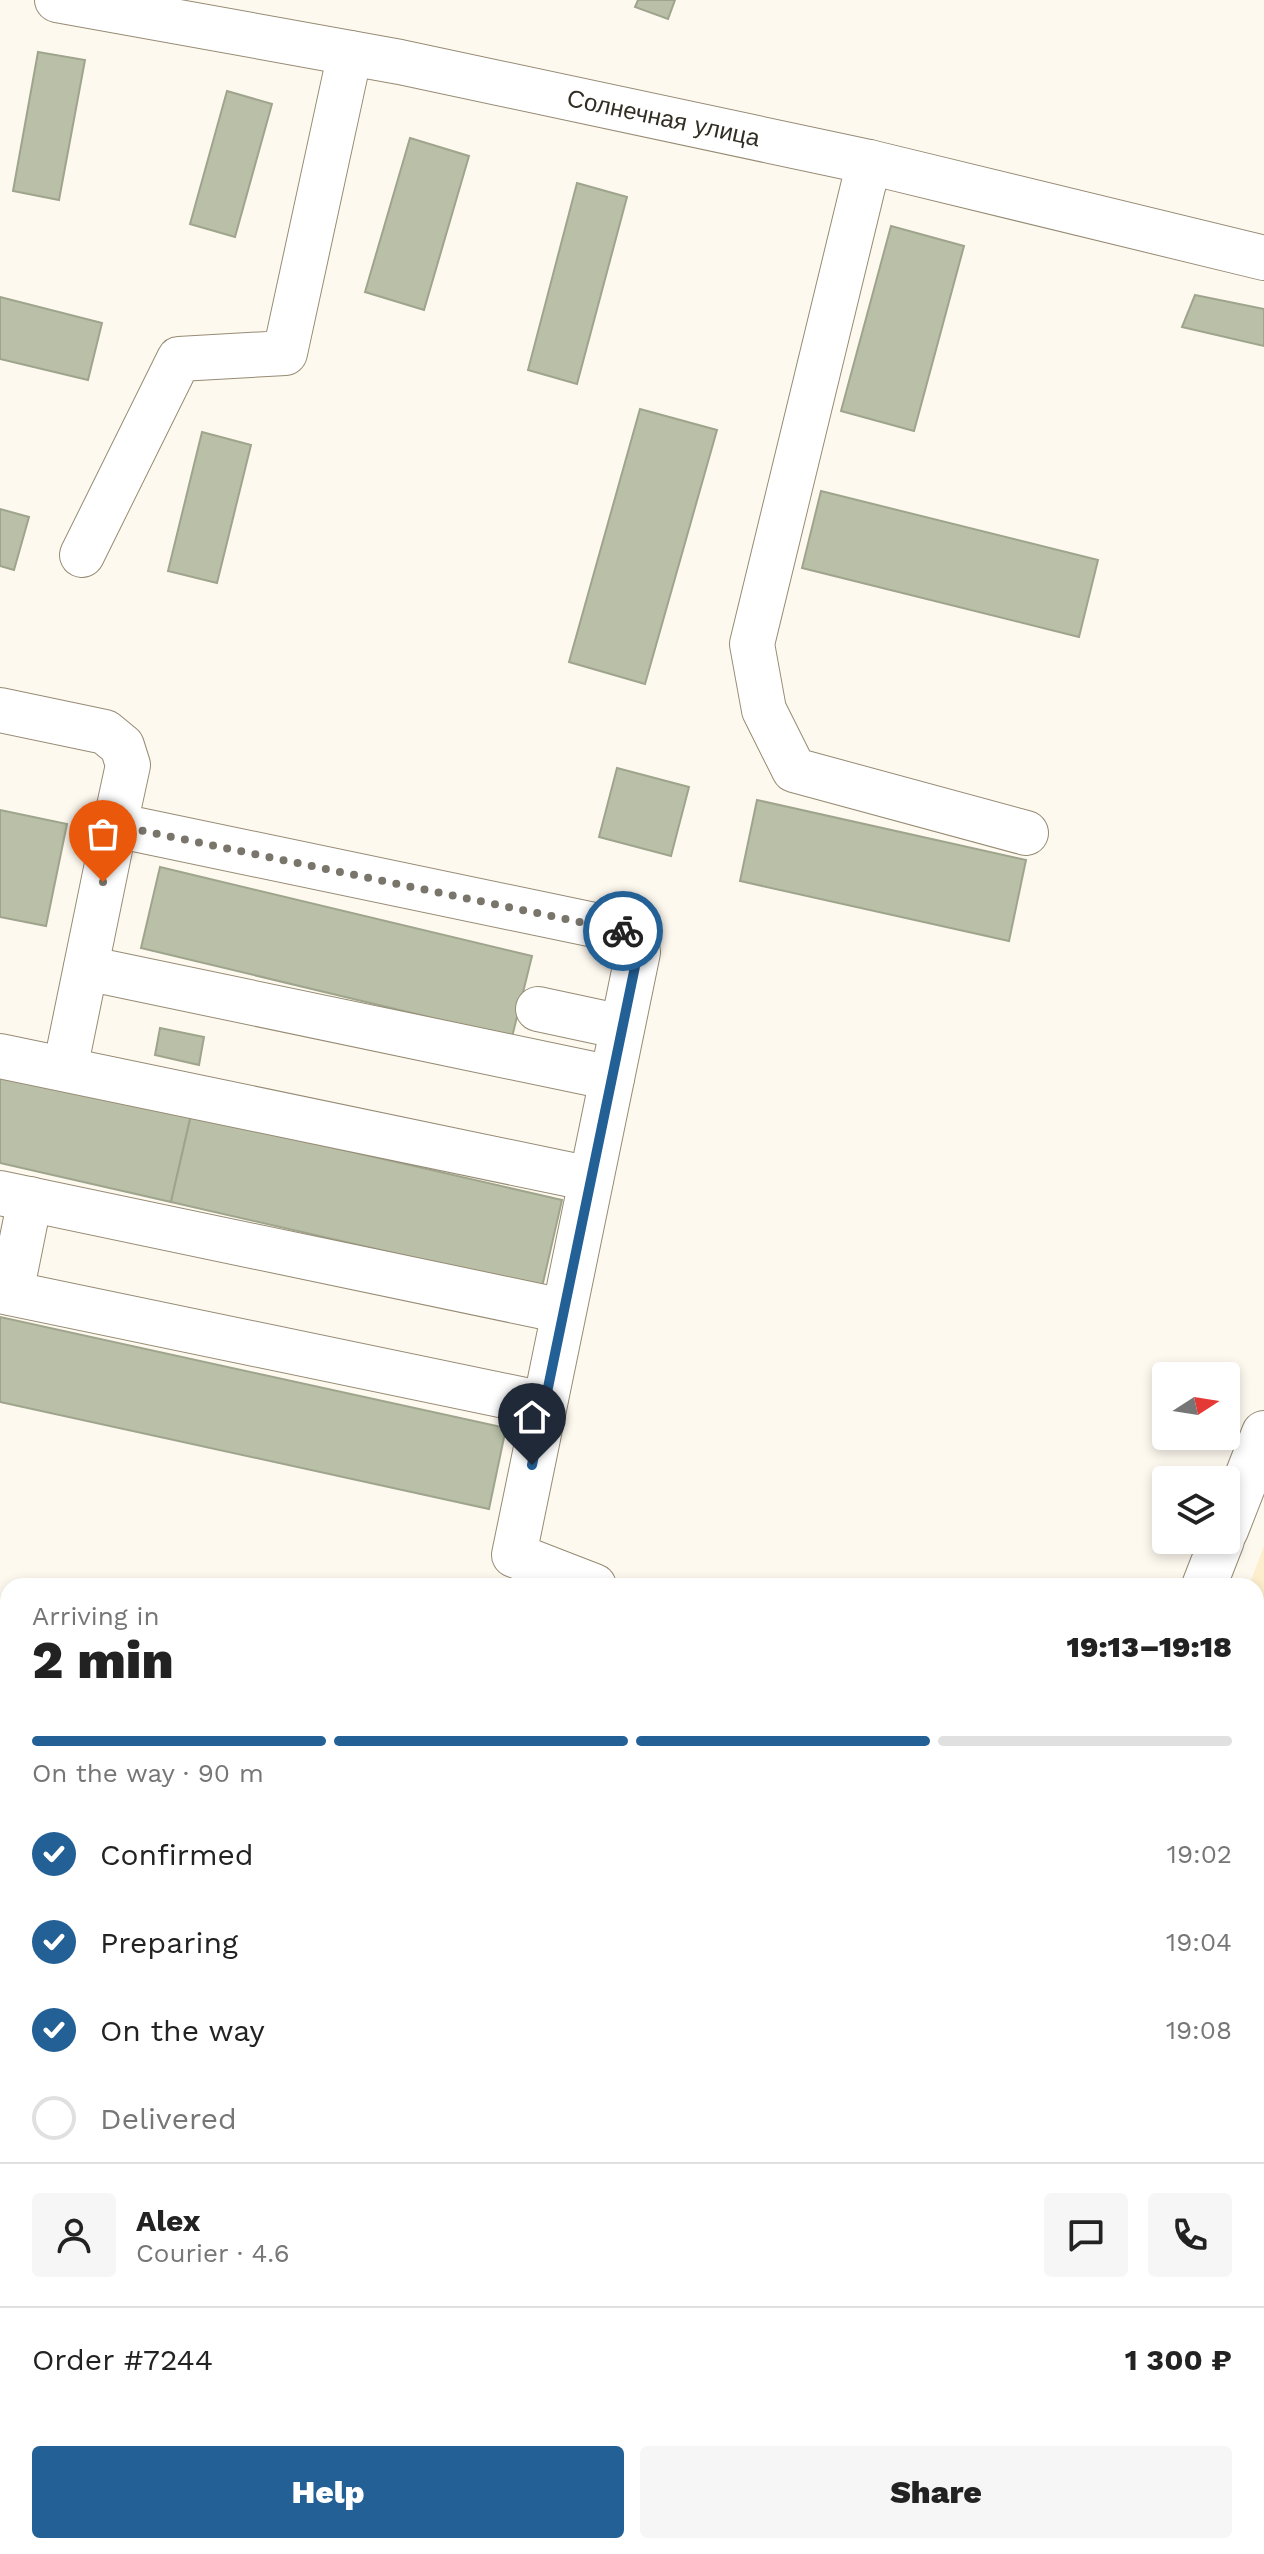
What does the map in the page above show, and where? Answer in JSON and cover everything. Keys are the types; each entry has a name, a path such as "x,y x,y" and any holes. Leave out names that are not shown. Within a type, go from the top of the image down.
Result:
{"street":[{"name":"Солнечная улица","path":"57,0 350,53 869,162 1264,258"},
{"path":"82,555 179,359 285,353 350,53"},
{"path":"869,162 752,644 764,710 794,770 1026,833"},
{"path":"0,710 105,732 122,746 128,765 65,1069"},
{"path":"115,825 623,931 631,934 637,942 638,952 514,1555 573,1578"},
{"path":"86,968 612,1078"},
{"path":"538,1009 622,1027"},
{"path":"0,1056 591,1179"},
{"path":"544,1404 5,1292 15,1196 563,1311"},
{"path":"1240,1494 1264,1433"},
{"path":"1207,1578 1217,1554"}],"shaded area":[{"path":"1264,1546 1264,1578 1252,1578"}],"building":[{"path":"638,0 675,0 668,19 635,7"},
{"path":"38,52 85,60 59,200 13,191"},
{"path":"227,91 272,104 235,237 190,224"},
{"path":"410,138 469,156 424,310 365,292"},
{"path":"577,183 627,197 577,384 528,370"},
{"path":"891,226 964,246 914,431 841,411"},
{"path":"1195,295 1264,309 1264,346 1182,327"},
{"path":"0,297 102,323 88,380 0,359"},
{"path":"640,409 717,430 645,684 569,662"},
{"path":"202,432 251,445 217,583 168,571"},
{"path":"821,491 1098,560 1079,637 802,568"},
{"path":"0,509 29,517 14,570 0,566"},
{"path":"617,768 689,787 671,856 599,837"},
{"path":"757,800 1026,860 1009,941 740,881"},
{"path":"0,810 67,824 46,926 0,917"},
{"path":"160,867 532,956 512,1037 141,948"},
{"path":"160,1028 204,1037 199,1065 155,1055"},
{"path":"0,1071 191,1115 171,1202 0,1163"},
{"path":"191,1115 562,1200 542,1287 171,1202"},
{"path":"0,1317 506,1428 489,1509 0,1402"}],"way so far":[{"path":"103,882 115,825 623,931"}],"route":[{"path":"532,1465 638,952 637,942 631,934 623,931"}]}
